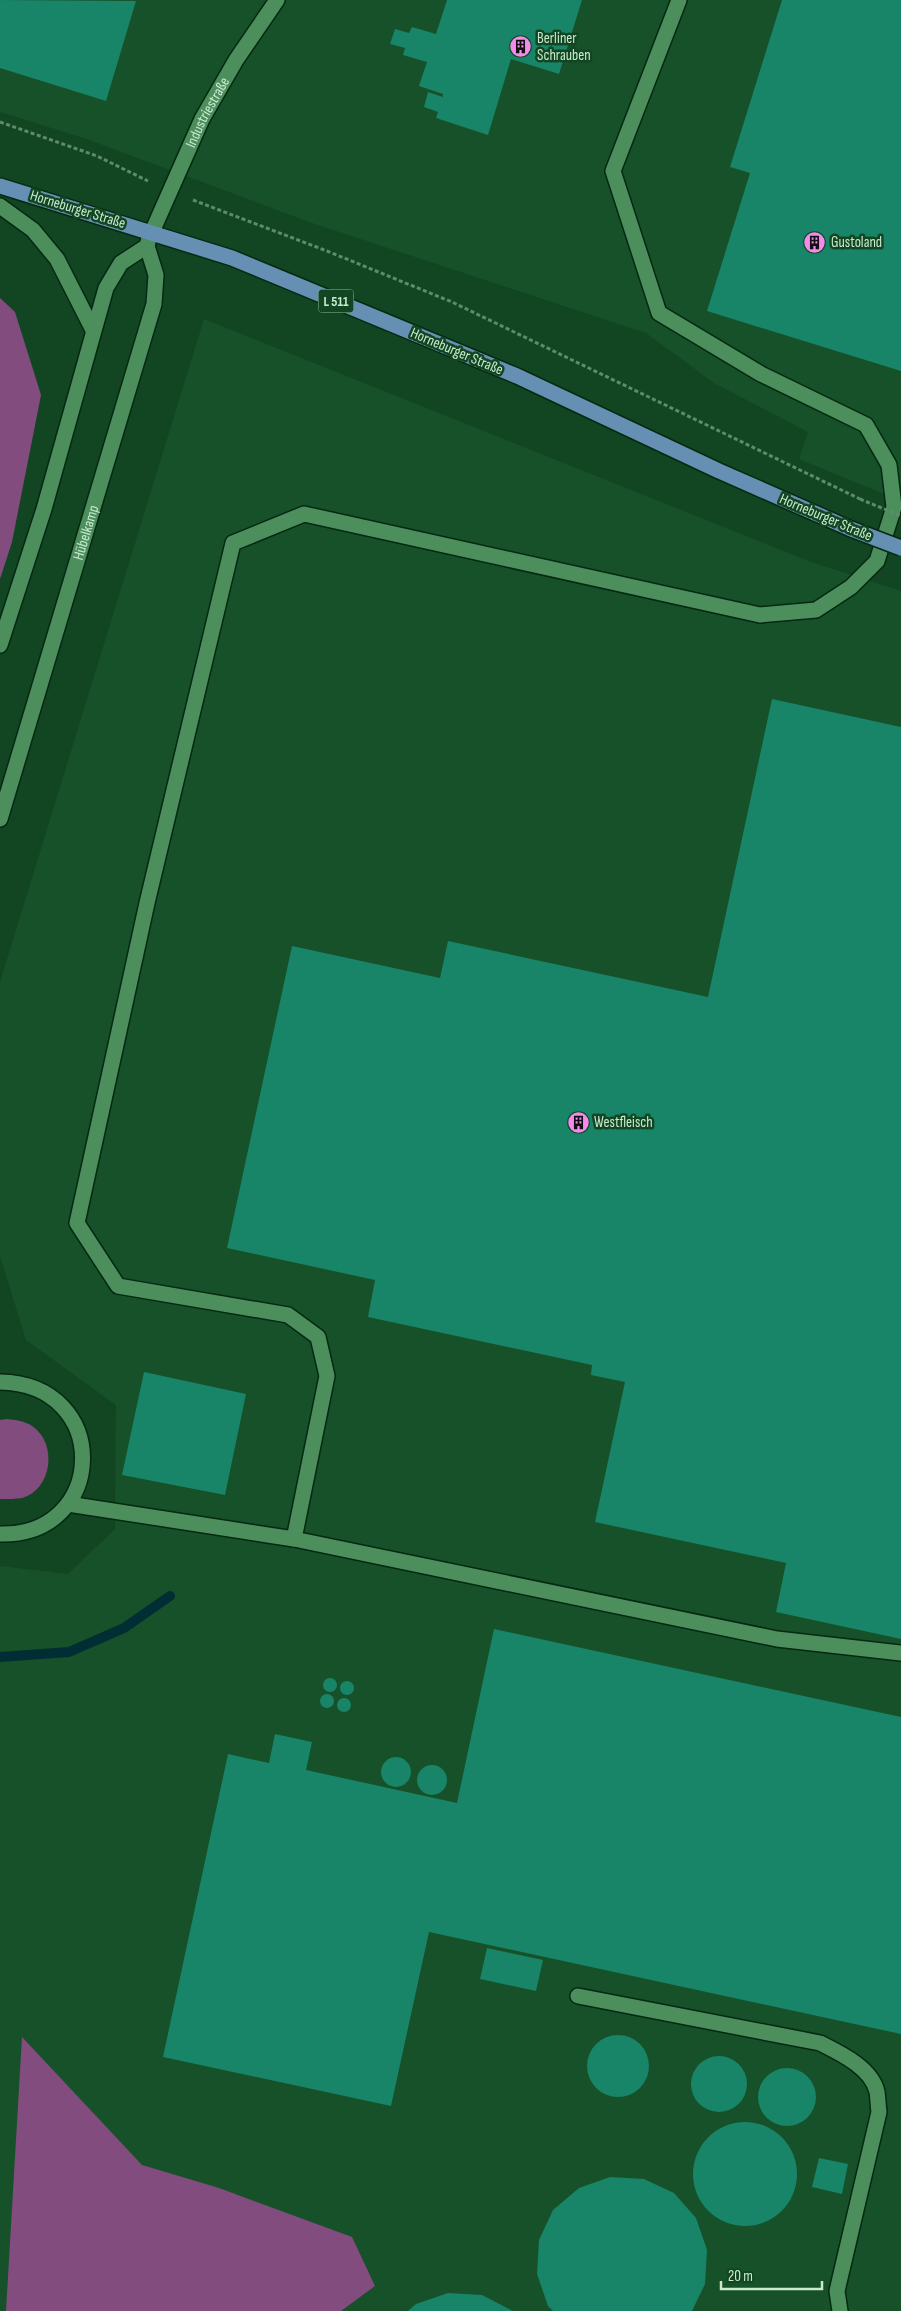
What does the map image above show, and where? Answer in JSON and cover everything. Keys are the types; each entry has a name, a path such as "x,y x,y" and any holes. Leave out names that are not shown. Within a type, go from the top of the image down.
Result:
{"main road":[{"name":"Horneburger Straße","path":"0,186 149,239 232,258 508,372 719,471 851,529 901,548"}],"street":[{"name":"Industriestraße","path":"149,239 202,119 236,60 277,0"},
{"path":"294,1539 327,1376 318,1337 288,1316 118,1286 77,1223 147,903 233,543 304,514 760,615 816,610 851,587 877,561 894,508 889,465 866,425 761,374 659,313 613,170 679,0"},
{"path":"0,206 33,230 57,258 93,330"},
{"path":"0,645 44,509 106,288 121,263 149,239"},
{"name":"Hübelkamp","path":"0,819 154,304 156,275 149,239"},
{"path":"0,1382 19,1383 40,1390 58,1402 73,1419 81,1440 83,1462 79,1484 68,1504 54,1518 36,1529 16,1534 0,1534"},
{"path":"68,1504 294,1539 777,1639 901,1653"},
{"path":"578,1996 820,2043 843,2055 866,2073 877,2090 878,2112 837,2291 840,2311"}],"path":[{"path":"0,122 97,156 169,192 327,251 452,302 860,499 901,516"}],"shaded area":[{"path":"0,0 901,0 901,501 799,459 808,432 714,383 646,333 312,223 84,138 0,112"},
{"path":"0,298 15,312 41,395 12,542 0,579"},
{"path":"204,319 811,562 901,591 901,2311 0,2311 0,1566 68,1574 115,1529 116,1405 26,1340 0,1256 0,982"},
{"path":"0,1420 17,1420 32,1426 46,1443 48,1465 45,1476 40,1486 22,1498 0,1499"},
{"path":"22,2037 142,2165 219,2188 352,2237 375,2286 341,2311 6,2311"}],"building":[{"path":"0,0 136,1 106,101 0,68"},
{"path":"447,0 582,0 559,74 511,59 488,135 436,118 438,112 424,107 428,92 443,97 443,94 419,86 427,62 403,55 405,48 390,44 395,29 409,33 412,27 436,34"},
{"name":"Gustoland","path":"782,0 901,0 901,371 707,311 750,173 730,167"},
{"name":"Westfleisch","path":"772,699 901,727 901,1639 776,1612 786,1563 595,1522 625,1382 591,1375 592,1365 368,1317 375,1280 227,1248 292,946 440,978 448,941 708,997"},
{"path":"144,1372 246,1394 225,1495 122,1475"},
{"path":"494,1629 901,1717 901,2034 429,1932 391,2106 163,2057 228,1754 269,1763 275,1734 312,1742 306,1770 457,1803"},
{"path":"330,1678 335,1680 337,1685 335,1690 330,1692 325,1690 323,1685 325,1680"},
{"path":"347,1681 352,1683 354,1688 352,1693 347,1695 342,1693 340,1688 342,1683"},
{"path":"327,1694 332,1696 334,1701 332,1706 327,1708 322,1706 320,1701 322,1696"},
{"path":"344,1698 349,1700 351,1705 349,1710 344,1712 339,1710 337,1705 339,1700"},
{"path":"396,1757 407,1761 411,1772 407,1783 396,1787 385,1783 381,1772 385,1761"},
{"path":"432,1765 443,1769 447,1780 443,1791 432,1795 421,1791 417,1780 421,1769"},
{"path":"487,1948 543,1960 536,1991 480,1979"},
{"path":"612,2035 624,2035 640,2044 647,2054 649,2066 647,2078 640,2088 624,2097 612,2097 601,2092 592,2083 587,2072 587,2060 592,2049 601,2040"},
{"path":"713,2056 725,2056 735,2060 743,2068 747,2084 743,2100 735,2108 725,2112 713,2112 703,2108 695,2100 691,2090 691,2078 695,2068 703,2060"},
{"path":"787,2068 798,2070 811,2081 816,2097 814,2108 803,2121 787,2126 776,2124 763,2113 758,2097 760,2086 771,2073"},
{"path":"745,2122 765,2126 774,2130 782,2137 789,2145 793,2154 797,2174 793,2194 789,2203 782,2211 774,2218 765,2222 745,2226 725,2222 716,2218 708,2211 701,2203 697,2194 693,2174 697,2154 701,2145 708,2137 716,2130 725,2126"},
{"path":"819,2158 848,2164 842,2194 812,2187"},
{"path":"610,2177 644,2179 674,2193 696,2218 707,2250 705,2284 692,2311 553,2311 548,2306 537,2274 539,2240 553,2210 579,2188"},
{"path":"448,2293 482,2295 513,2311 408,2311 416,2304"}],"waterway":[{"path":"0,1657 69,1652 124,1628 170,1596"}],"place":[{"name":"Berliner Schrauben","path":"521,47"},
{"name":"Gustoland","path":"815,242"},
{"name":"Westfleisch","path":"578,1122"}]}
